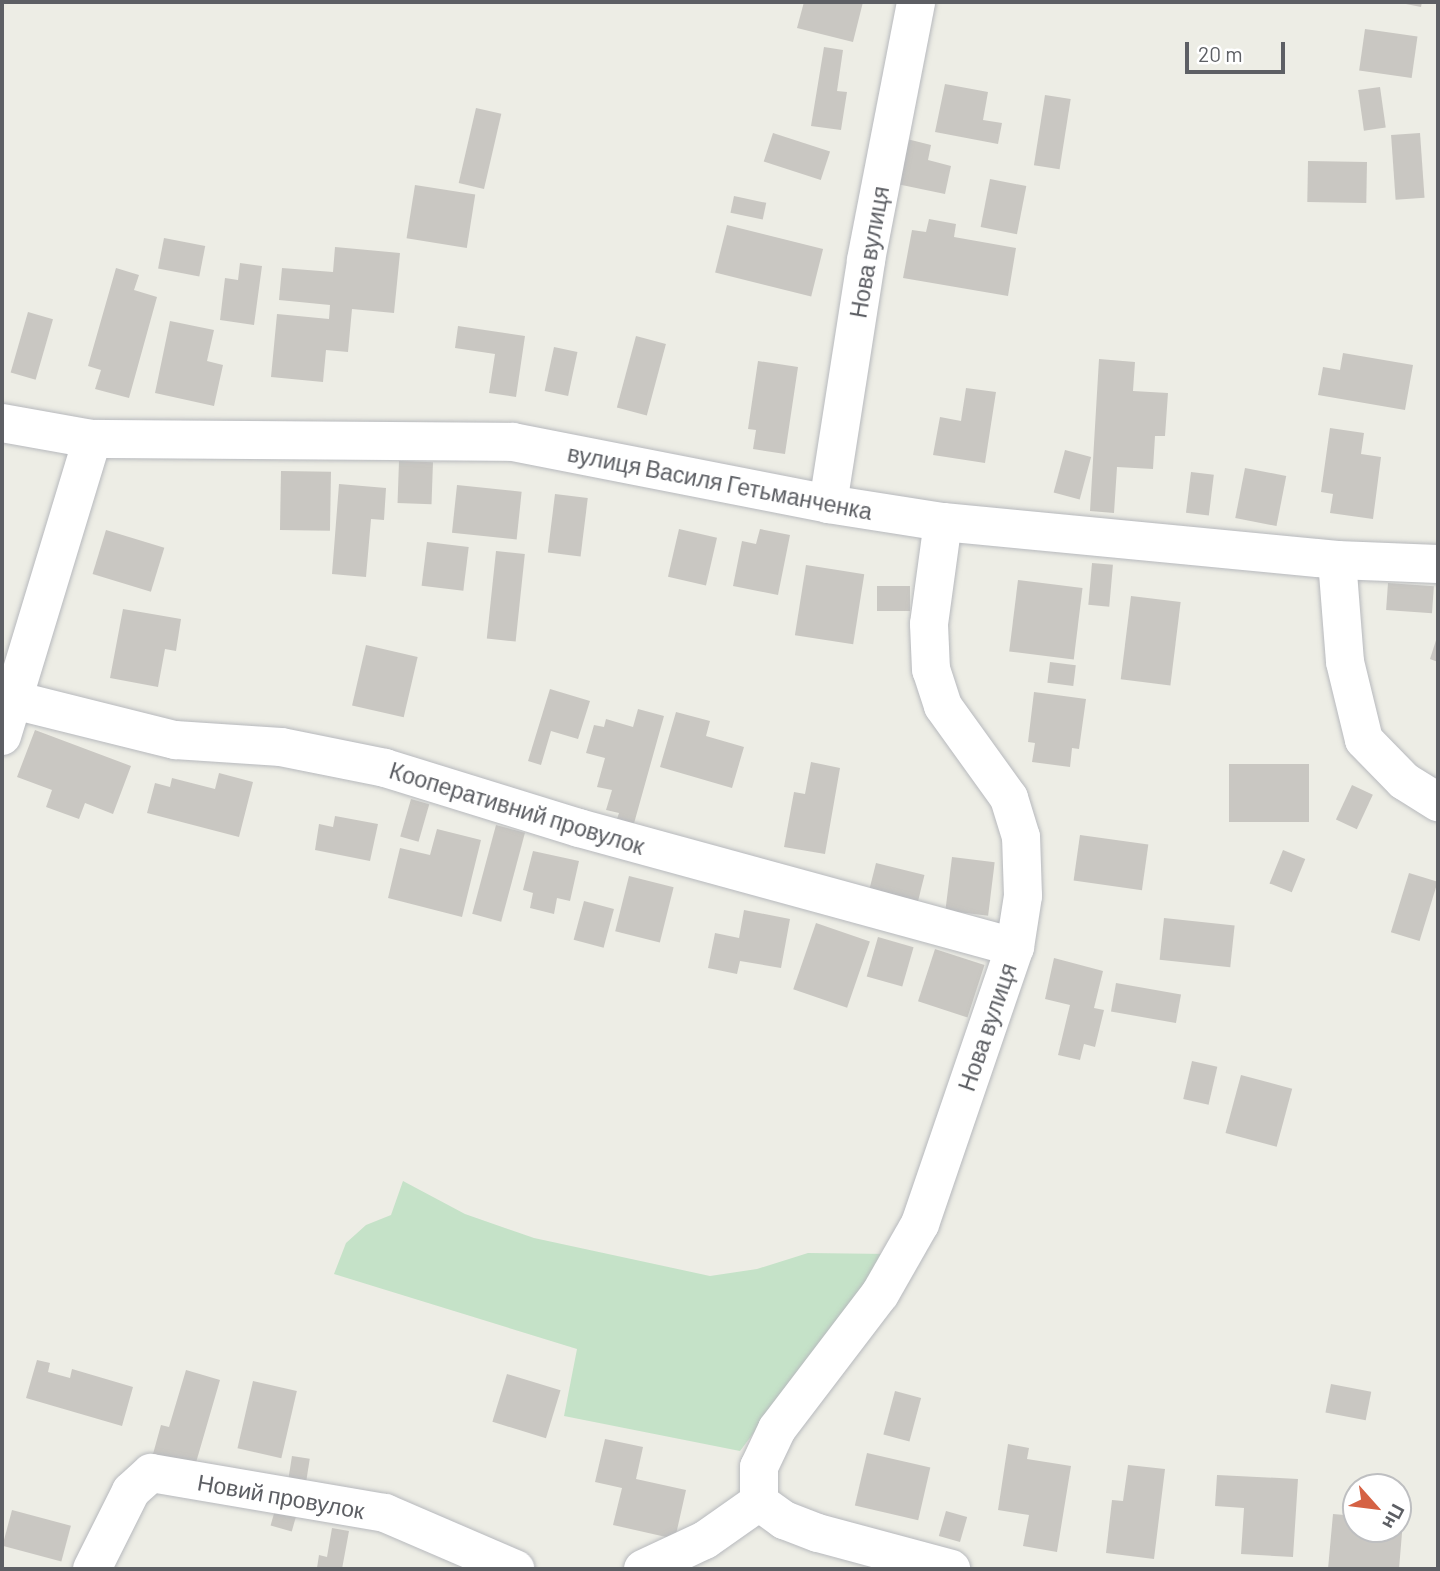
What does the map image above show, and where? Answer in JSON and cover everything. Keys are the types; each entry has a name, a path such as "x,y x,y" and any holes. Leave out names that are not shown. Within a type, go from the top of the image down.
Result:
{"street":[{"name":"Нова вулиця","path":"828,504 866,260 916,2"},
{"name":"вулиця Василя Гетьманченка","path":"2,423 92,439 513,442 828,504 943,522 1337,560 1438,564"},
{"path":"2,736 92,439"},
{"name":"Нова вулиця","path":"759,1502 759,1467 777,1429 880,1294 920,1224 1015,947 1023,896 1021,837 1009,798 943,706 931,670 929,624 943,522"},
{"path":"1337,560 1345,662 1364,740 1404,781 1438,802"},
{"name":"Кооперативний провулок","path":"14,699 175,740 281,747 384,768 579,828 1015,947"},
{"name":"Новий провулок","path":"92,1569 100,1562 131,1491 151,1473 385,1513 515,1569"},
{"path":"643,1569 705,1540 759,1502 784,1520 818,1533 951,1569"}],"green space":[{"path":"403,1181 465,1214 534,1238 710,1276 757,1269 808,1253 889,1254 740,1451 564,1416 577,1349 334,1274 346,1243 366,1225 391,1215"}],"building":[{"path":"804,2 863,2 853,42 797,28"},
{"path":"1396,2 1422,2 1421,7"},
{"path":"1365,29 1417,36 1412,78 1359,71"},
{"path":"824,47 843,50 837,91 847,92 841,130 811,126"},
{"path":"945,84 988,92 983,120 1002,123 998,144 935,132"},
{"path":"1380,87 1386,128 1364,131 1358,90"},
{"path":"1045,95 1071,99 1060,169 1034,165"},
{"path":"476,108 501,114 484,189 459,183"},
{"path":"773,133 830,152 821,180 764,162"},
{"path":"1420,133 1425,198 1396,200 1391,135"},
{"path":"907,139 931,145 928,160 951,166 945,194 897,184"},
{"path":"1308,161 1367,162 1366,203 1307,202"},
{"path":"990,179 1026,186 1017,234 981,227"},
{"path":"415,185 475,195 467,248 407,238"},
{"path":"734,196 766,203 763,219 730,213"},
{"path":"929,219 956,224 954,237 1016,248 1008,296 903,278 912,230 926,232"},
{"path":"727,225 823,249 811,296 715,273"},
{"path":"164,238 205,246 199,276 158,268"},
{"path":"335,247 400,253 394,313 352,309 348,352 326,350 323,382 271,377 277,314 329,319 330,305 279,300 282,268 333,272"},
{"path":"240,263 262,266 254,325 220,320 225,278 238,280"},
{"path":"116,268 139,275 134,290 157,297 129,398 95,389 101,370 88,366"},
{"path":"28,312 53,319 36,380 11,373"},
{"path":"170,321 214,330 207,361 223,365 214,406 155,393"},
{"path":"458,326 525,336 516,397 489,393 495,354 455,348"},
{"path":"636,336 666,344 647,416 617,407"},
{"path":"554,347 577,352 568,396 545,391"},
{"path":"1343,353 1413,365 1405,410 1318,395 1323,367 1340,370"},
{"path":"1099,359 1135,362 1133,391 1168,393 1165,436 1155,436 1153,469 1117,467 1114,513 1090,511"},
{"path":"758,361 798,367 785,454 753,449 756,430 748,429"},
{"path":"966,388 996,392 985,463 933,455 940,417 961,421"},
{"path":"1330,428 1364,433 1361,454 1381,457 1373,519 1330,513 1333,494 1321,492"},
{"path":"1065,450 1091,457 1080,499 1054,493"},
{"path":"399,461 433,462 432,504 398,503"},
{"path":"1245,468 1286,476 1276,526 1235,518"},
{"path":"281,471 331,472 330,531 280,530"},
{"path":"1191,472 1214,475 1209,515 1186,513"},
{"path":"339,484 386,488 384,520 371,519 366,577 332,574"},
{"path":"457,485 522,492 517,540 452,533"},
{"path":"555,494 588,498 581,557 548,553"},
{"path":"679,529 717,538 706,586 668,577"},
{"path":"760,529 790,535 778,595 733,586 742,541 756,544"},
{"path":"106,530 164,548 151,592 93,574"},
{"path":"427,542 469,547 463,591 422,586"},
{"path":"496,551 525,554 516,642 487,639"},
{"path":"1092,563 1113,565 1109,607 1088,605"},
{"path":"806,565 864,574 853,644 795,635"},
{"path":"1018,580 1083,588 1074,659 1009,651"},
{"path":"1388,583 1434,586 1432,613 1386,610"},
{"path":"877,586 910,586 910,611 877,611"},
{"path":"1131,596 1181,602 1170,685 1121,679"},
{"path":"123,609 181,619 176,651 165,649 158,687 110,678"},
{"path":"1438,634 1438,662 1430,659"},
{"path":"366,645 418,657 404,717 352,705"},
{"path":"1050,662 1076,665 1073,686 1047,683"},
{"path":"550,689 590,701 578,739 551,731 541,765 528,761"},
{"path":"1034,692 1086,699 1079,749 1072,748 1070,767 1032,762 1035,743 1028,742"},
{"path":"638,709 664,716 633,827 616,822 619,813 606,810 612,790 597,787 605,758 586,753 594,725 604,727 606,719 633,727"},
{"path":"676,712 710,721 706,736 744,747 732,788 660,767"},
{"path":"35,730 131,766 113,814 85,803 79,819 46,807 52,790 17,777"},
{"path":"811,762 840,768 825,854 784,847 794,792 805,794"},
{"path":"1229,764 1309,764 1309,822 1229,822"},
{"path":"219,773 253,782 239,837 147,813 155,783 170,787 172,778 215,789"},
{"path":"1352,785 1373,795 1357,829 1336,819"},
{"path":"411,799 429,804 419,842 400,836"},
{"path":"335,816 378,824 370,861 315,850 319,824 333,827"},
{"path":"496,825 525,833 501,922 472,914"},
{"path":"437,829 481,840 462,917 388,898 400,848 430,855"},
{"path":"1080,835 1148,845 1142,890 1074,881"},
{"path":"1283,850 1305,859 1292,892 1270,883"},
{"path":"533,851 579,861 570,901 557,898 554,914 530,908 533,893 523,890"},
{"path":"952,857 995,862 988,916 945,911"},
{"path":"876,863 925,875 918,901 869,889"},
{"path":"1409,873 1438,882 1420,941 1391,932"},
{"path":"629,876 674,887 660,942 615,931"},
{"path":"584,901 614,909 604,948 574,940"},
{"path":"744,910 790,919 781,968 740,961 737,974 708,968 715,933 739,938"},
{"path":"1164,918 1235,925 1230,967 1160,960"},
{"path":"816,923 870,942 847,1008 793,989"},
{"path":"878,937 914,947 902,987 867,976"},
{"path":"935,949 984,965 967,1017 918,1001"},
{"path":"1054,958 1103,971 1094,1008 1104,1010 1095,1047 1084,1044 1080,1060 1058,1055 1070,1005 1045,999"},
{"path":"1116,983 1181,994 1176,1023 1111,1012"},
{"path":"1192,1061 1217,1067 1209,1105 1183,1099"},
{"path":"1241,1075 1292,1089 1277,1147 1225,1133"},
{"path":"37,1360 50,1363 48,1372 70,1378 72,1369 133,1387 122,1426 26,1398"},
{"path":"186,1370 220,1380 195,1466 153,1454 161,1425 169,1427"},
{"path":"507,1374 561,1390 546,1438 492,1422"},
{"path":"253,1381 297,1391 281,1458 237,1448"},
{"path":"1331,1384 1371,1392 1366,1420 1325,1412"},
{"path":"895,1391 921,1398 909,1441 883,1434"},
{"path":"605,1439 643,1447 636,1479 686,1490 675,1539 613,1525 622,1488 595,1482"},
{"path":"1008,1444 1029,1448 1027,1459 1071,1466 1057,1552 1023,1546 1029,1515 998,1510"},
{"path":"867,1453 930,1468 918,1520 855,1506"},
{"path":"292,1456 310,1459 306,1484 288,1482"},
{"path":"1128,1465 1165,1469 1154,1559 1106,1553 1112,1500 1123,1501"},
{"path":"1217,1475 1298,1479 1293,1557 1241,1554 1244,1508 1215,1506"},
{"path":"12,1510 71,1526 61,1562 2,1546"},
{"path":"275,1510 296,1516 292,1531 271,1525"},
{"path":"946,1511 967,1517 960,1542 939,1536"},
{"path":"1333,1514 1342,1515 1342,1543 1401,1543 1399,1569 1328,1569"},
{"path":"332,1528 349,1531 342,1569 317,1568 319,1555 327,1557"}]}
